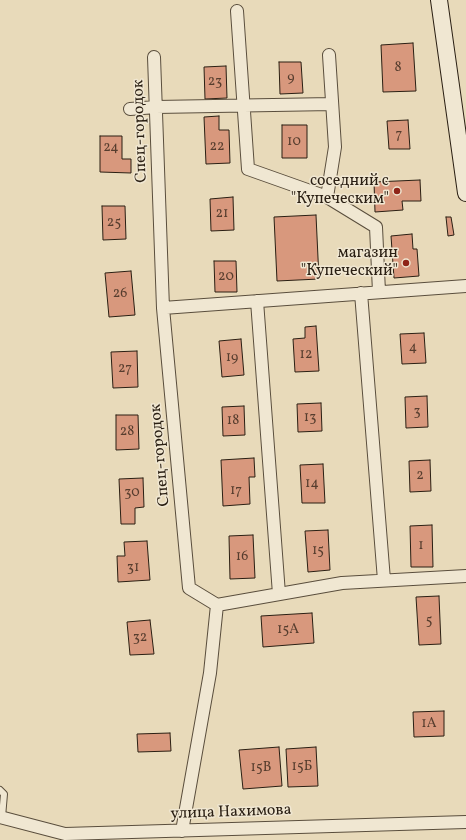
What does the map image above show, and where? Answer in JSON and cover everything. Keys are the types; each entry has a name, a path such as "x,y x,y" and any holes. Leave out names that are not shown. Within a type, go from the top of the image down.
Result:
{"main road":[{"path":"439,0 466,193"}],"street":[{"path":"237,11 248,169 327,197 376,227 379,292"},
{"path":"327,197 335,147 329,55"},
{"name":"Спец-городок","path":"154,57 163,308 189,588 217,605"},
{"path":"130,109 156,107 332,104"},
{"path":"163,308 466,286"},
{"path":"362,294 384,580"},
{"path":"257,301 279,594"},
{"path":"182,831 210,673 217,605 342,583 466,576"},
{"name":"улица Нахимова","path":"1,817 65,837 182,831 466,822"}],"lane":[{"path":"0,790 4,794 1,817"}],"building":[{"path":"413,43 416,91 383,92 381,45"},
{"path":"279,62 301,62 303,93 280,94"},
{"path":"226,66 227,98 205,99 204,67"},
{"path":"219,116 219,130 229,130 230,163 206,164 204,117"},
{"path":"408,120 410,149 389,149 387,121"},
{"path":"282,125 307,125 307,158 282,158"},
{"path":"100,136 122,136 122,159 131,159 131,173 100,172"},
{"name":"соседний с \"Купеческим\"","path":"420,180 421,201 402,201 403,210 375,212 374,182"},
{"path":"233,197 234,230 211,231 210,199"},
{"path":"102,206 125,206 126,239 103,240"},
{"path":"316,215 319,279 277,281 274,217"},
{"path":"446,217 451,217 454,235 448,236"},
{"name":"магазин \"Купеческий\"","path":"412,234 413,249 417,249 419,276 394,278 391,236"},
{"path":"214,261 236,261 237,292 215,292"},
{"path":"131,271 135,315 109,317 105,273"},
{"path":"316,326 319,371 295,372 293,339 305,338 305,327"},
{"path":"424,333 426,363 402,364 400,334"},
{"path":"241,339 244,375 222,377 219,341"},
{"path":"137,351 138,387 113,388 111,352"},
{"path":"427,396 428,427 406,428 405,397"},
{"path":"321,403 322,431 298,432 297,404"},
{"path":"244,406 245,435 223,436 222,407"},
{"path":"116,415 138,415 139,449 116,450"},
{"path":"254,458 255,477 249,477 250,504 223,506 221,460"},
{"path":"430,460 431,491 410,492 409,461"},
{"path":"323,464 325,503 302,503 300,465"},
{"path":"143,478 144,507 135,508 135,524 121,524 119,479"},
{"path":"432,525 433,567 411,567 410,526"},
{"path":"328,530 330,570 308,572 305,531"},
{"path":"253,535 255,578 230,579 229,536"},
{"path":"147,541 150,580 118,582 117,556 125,556 124,542"},
{"path":"439,596 441,644 419,645 416,597"},
{"path":"312,613 314,643 263,647 261,616"},
{"path":"150,620 154,654 130,655 127,622"},
{"path":"444,711 444,736 414,737 413,712"},
{"path":"170,733 171,751 138,752 137,734"},
{"path":"279,747 282,786 243,789 239,750"},
{"path":"316,747 318,786 288,787 286,749"}],"place":[{"name":"соседний с \"Купеческим\"","path":"397,191"},
{"name":"магазин \"Купеческий\"","path":"406,263"}]}
